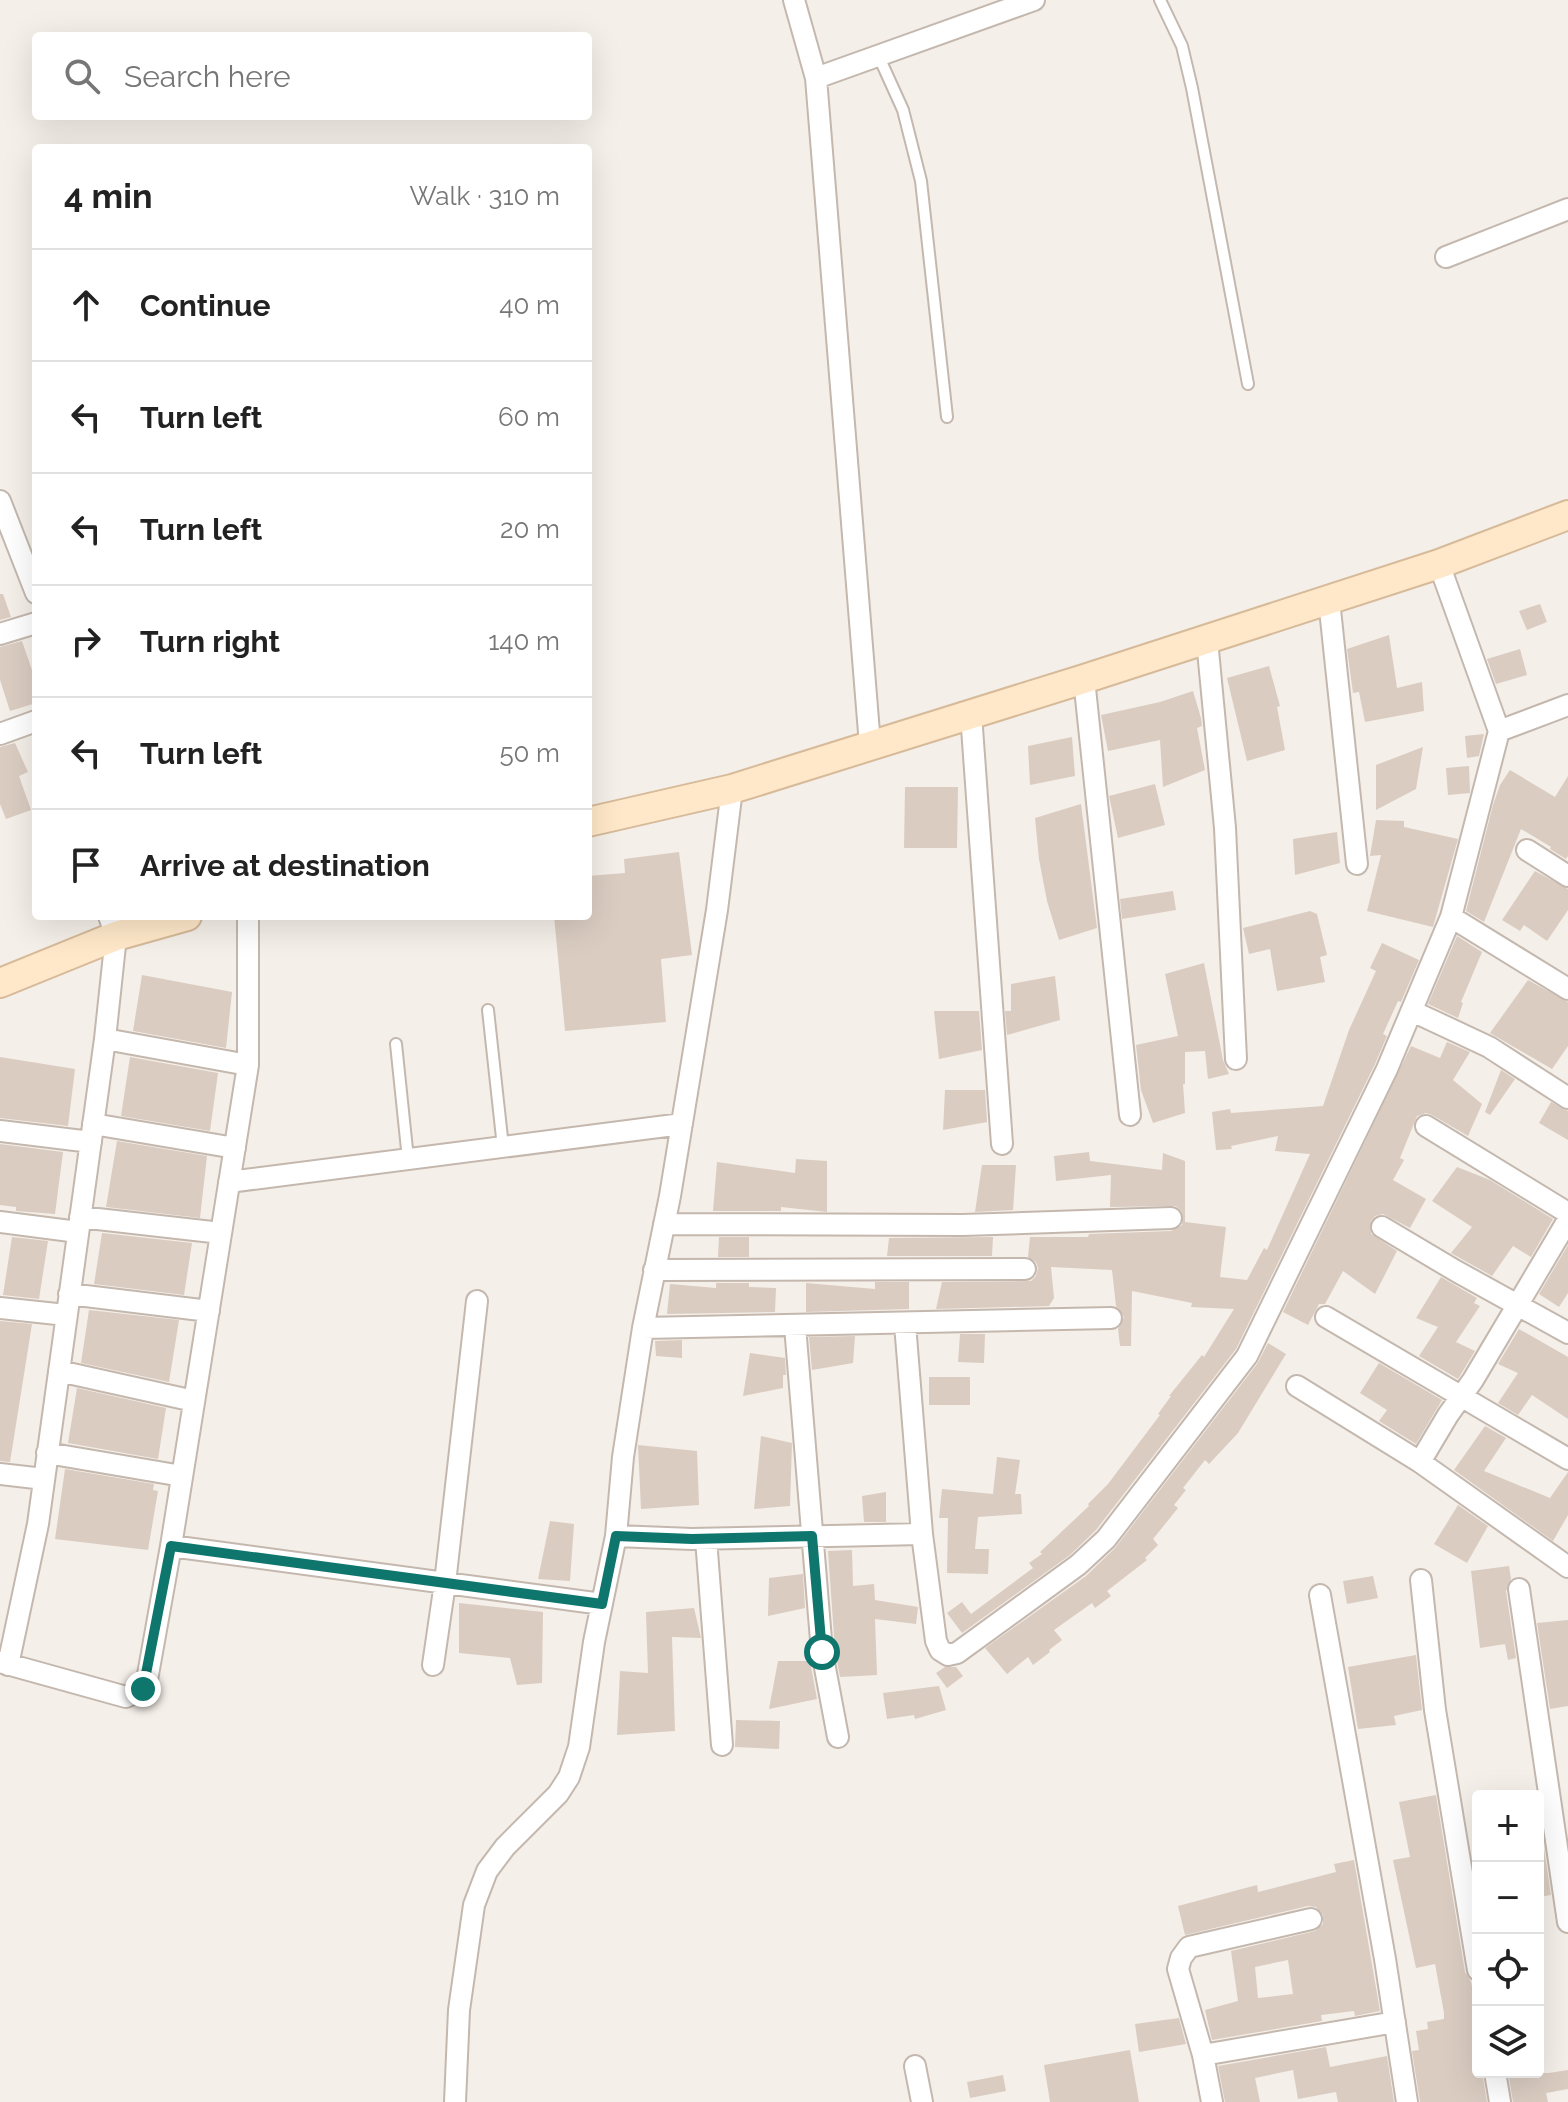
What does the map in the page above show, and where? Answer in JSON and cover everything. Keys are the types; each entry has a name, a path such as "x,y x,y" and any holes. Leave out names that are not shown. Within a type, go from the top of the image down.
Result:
{"street":[{"path":"794,0 816,78 870,745"},
{"path":"816,78 1034,0"},
{"path":"1446,257 1568,209"},
{"path":"0,501 8,545 32,586"},
{"path":"592,821 732,789 1084,679 1439,564 1568,515"},
{"path":"905,1324 922,1534 936,1641 940,1650 948,1655 957,1653 1078,1565 1106,1539 1247,1356 1381,1082 1451,917 1499,731 1439,564"},
{"path":"1329,600 1357,864"},
{"path":"0,634 32,624"},
{"path":"1207,640 1225,828 1236,1059"},
{"path":"1084,679 1130,1115"},
{"path":"1499,731 1568,705"},
{"path":"971,714 1002,1144"},
{"path":"1,732 32,722"},
{"path":"455,2102 459,2010 474,1905 487,1871 505,1847 558,1794 569,1777 579,1747 616,1536 623,1457 643,1328 682,1124 717,910 732,789"},
{"path":"1527,850 1568,876"},
{"path":"1451,917 1568,989"},
{"path":"0,983 112,926 157,920"},
{"path":"112,926 105,1039 38,1524 4,1664 126,1697 143,1689 171,1546 235,1148 248,1065 248,920"},
{"path":"1412,1011 1489,1047 1568,1098"},
{"path":"105,1039 248,1065"},
{"path":"229,1182 682,1124"},
{"path":"1426,1126 1568,1213"},
{"path":"0,1131 92,1133 235,1148"},
{"path":"664,1224 963,1225 1171,1218"},
{"path":"1420,1462 1568,1220"},
{"path":"0,1222 221,1233"},
{"path":"1382,1227 1568,1333"},
{"path":"654,1270 1025,1269"},
{"path":"69,1294 209,1311"},
{"path":"433,1665 477,1301"},
{"path":"0,1308 66,1315"},
{"path":"1326,1317 1568,1459"},
{"path":"643,1328 1111,1318"},
{"path":"795,1326 822,1652 838,1737"},
{"path":"59,1371 194,1401"},
{"path":"1297,1386 1420,1462 1568,1567"},
{"path":"47,1453 182,1476"},
{"path":"0,1474 44,1479"},
{"path":"616,1536 706,1539 922,1534"},
{"path":"706,1539 722,1745"},
{"path":"171,1546 602,1604"},
{"path":"1421,1580 1435,1710 1472,1934"},
{"path":"1519,1589 1565,1884 1568,1922"},
{"path":"1320,1595 1407,2102"},
{"path":"1212,2102 1203,2055 1178,1969 1181,1958 1189,1947 1311,1919"},
{"path":"1203,2055 1395,2022"},
{"path":"915,2066 922,2102"},
{"path":"1496,2078 1500,2102"}],"lane":[{"path":"1160,0 1182,46 1192,88 1248,384"},
{"path":"879,57 903,110 921,181 947,417"},
{"path":"488,1010 503,1147"},
{"path":"396,1044 408,1159"}],"building":[{"path":"0,594 3,594 11,617 0,620"},
{"path":"1540,604 1547,622 1527,630 1519,611"},
{"path":"1389,635 1397,688 1422,682 1424,711 1365,722 1359,692 1353,693 1347,649"},
{"path":"22,641 32,670 32,704 10,711 0,680 0,647"},
{"path":"1520,649 1527,675 1496,684 1487,659"},
{"path":"1269,666 1280,706 1277,707 1285,750 1247,761 1227,678"},
{"path":"1193,691 1201,718 1202,726 1197,728 1205,770 1163,787 1160,740 1108,751 1101,715"},
{"path":"1484,734 1479,756 1467,758 1465,736"},
{"path":"1072,737 1075,776 1030,785 1028,746"},
{"path":"15,743 28,772 19,776 31,810 6,819 0,804 0,747"},
{"path":"1423,747 1416,789 1376,810 1376,765"},
{"path":"1469,766 1470,793 1448,795 1446,768"},
{"path":"1510,770 1555,797 1568,776 1568,856 1566,859 1521,829 1484,922 1466,911 1493,805 1500,785"},
{"path":"1155,784 1165,825 1118,838 1109,796"},
{"path":"905,787 958,787 957,848 904,848"},
{"path":"1081,804 1097,928 1059,940 1047,901 1035,818"},
{"path":"1376,820 1404,821 1404,827 1458,839 1433,927 1367,911 1381,855 1370,856"},
{"path":"1337,832 1340,863 1295,875 1293,839"},
{"path":"679,852 692,955 661,959 666,1022 565,1031 554,920 592,920 592,876 625,873 624,859"},
{"path":"1535,871 1568,889 1568,910 1547,941 1524,925 1520,931 1502,920"},
{"path":"1173,891 1176,910 1122,919 1120,899"},
{"path":"1310,911 1317,914 1327,955 1320,957 1325,982 1277,991 1270,949 1249,954 1243,928"},
{"path":"1457,936 1482,952 1461,1002 1458,1018 1428,1004"},
{"path":"1382,943 1419,960 1383,1034 1387,1036 1375,1064 1236,1349 1096,1530 1070,1555 962,1633 947,1613 962,1602 971,1614 1033,1568 1029,1563 1042,1554 1040,1552 1108,1484 1160,1415 1169,1396 1202,1355 1204,1357 1234,1309 1191,1307 1192,1303 1132,1291 1131,1346 1120,1346 1118,1329 1124,1317 1116,1306 1112,1270 1051,1267 1054,1298 1049,1306 936,1309 942,1282 1031,1281 1038,1268 1036,1262 1028,1257 1030,1237 1088,1237 1089,1234 1171,1231 1182,1225 1182,1212 1176,1206 1110,1207 1111,1175 1056,1181 1054,1156 1089,1152 1090,1161 1162,1170 1163,1153 1185,1161 1185,1222 1226,1227 1220,1277 1247,1280 1264,1248 1267,1250 1310,1154 1275,1151 1278,1136 1231,1146 1232,1149 1216,1150 1212,1112 1323,1106 1349,1030 1376,971 1370,968"},
{"path":"1204,963 1223,1060 1229,1074 1208,1079 1205,1051 1185,1052 1185,1113 1153,1123 1141,1090 1136,1045 1178,1036 1165,974"},
{"path":"142,975 232,992 226,1048 133,1031"},
{"path":"1055,976 1060,1020 1007,1035 1005,1011 1011,1011 1011,984"},
{"path":"1528,980 1568,1002 1568,1046 1552,1069 1490,1033"},
{"path":"934,1011 979,1011 982,1050 939,1059"},
{"path":"1447,1042 1470,1052 1453,1080 1482,1104 1468,1136 1432,1115 1417,1116 1400,1158 1404,1160 1393,1180 1426,1199 1410,1228 1383,1214 1371,1221 1371,1234 1397,1251 1375,1294 1343,1271 1325,1304 1319,1304 1308,1325 1283,1312 1411,1046 1440,1058"},
{"path":"0,1057 75,1069 68,1126 0,1118"},
{"path":"130,1057 218,1073 210,1131 121,1116"},
{"path":"1501,1070 1515,1079 1490,1115 1485,1112"},
{"path":"945,1090 985,1090 987,1122 943,1130"},
{"path":"1551,1102 1568,1111 1568,1140 1539,1123"},
{"path":"117,1141 207,1156 200,1218 106,1207"},
{"path":"0,1144 63,1152 55,1214 16,1211 16,1207 0,1205"},
{"path":"796,1159 827,1161 827,1212 781,1207 781,1211 713,1211 717,1162 795,1173"},
{"path":"982,1165 1016,1165 1013,1210 975,1212"},
{"path":"1457,1167 1490,1180 1553,1219 1531,1257 1513,1246 1492,1276 1451,1253 1472,1227 1432,1201"},
{"path":"102,1233 192,1243 184,1295 94,1284"},
{"path":"12,1237 48,1241 39,1299 3,1295"},
{"path":"719,1237 749,1237 749,1257 718,1257"},
{"path":"993,1237 992,1256 887,1256 889,1238"},
{"path":"1568,1245 1568,1293 1559,1307 1539,1294"},
{"path":"1441,1277 1477,1298 1474,1303 1480,1306 1456,1342 1475,1351 1458,1379 1419,1356 1438,1327 1416,1318"},
{"path":"875,1282 909,1282 909,1309 806,1312 806,1283 875,1289"},
{"path":"716,1283 749,1283 749,1287 776,1288 775,1312 667,1314 670,1284 716,1288"},
{"path":"89,1310 179,1320 169,1382 81,1363"},
{"path":"0,1321 32,1324 10,1462 0,1461"},
{"path":"1519,1329 1568,1357 1568,1419 1532,1395 1518,1415 1498,1403 1518,1373 1498,1364"},
{"path":"960,1334 985,1334 984,1363 958,1362"},
{"path":"855,1336 853,1363 812,1370 809,1337"},
{"path":"682,1340 682,1358 656,1356 655,1341"},
{"path":"1268,1343 1286,1354 1238,1433 1209,1464 1205,1460 1183,1488 1186,1490 1174,1505 1178,1508 1153,1539 1158,1545 1145,1558 1147,1560 1107,1591 1111,1596 1095,1608 1092,1603 1054,1630 1062,1640 1050,1652 1033,1665 1028,1657 1007,1674 985,1648 1086,1576 1115,1548 1257,1364"},
{"path":"750,1353 785,1358 783,1388 743,1396"},
{"path":"1379,1363 1442,1400 1416,1444 1379,1421 1387,1410 1360,1393"},
{"path":"929,1377 970,1377 970,1405 929,1405"},
{"path":"77,1388 166,1408 158,1459 68,1443"},
{"path":"1485,1426 1506,1438 1484,1471 1550,1498 1568,1472 1568,1515 1553,1541 1454,1470"},
{"path":"761,1436 792,1443 790,1506 754,1509"},
{"path":"638,1445 697,1451 699,1505 641,1509"},
{"path":"997,1457 1020,1460 1015,1494 1021,1494 1022,1514 978,1517 975,1549 989,1549 988,1574 947,1573 948,1518 939,1518 942,1489 993,1494"},
{"path":"65,1469 154,1484 153,1490 158,1491 148,1550 55,1539"},
{"path":"886,1492 886,1522 864,1522 862,1496"},
{"path":"1458,1505 1488,1526 1467,1563 1434,1544"},
{"path":"550,1521 574,1524 570,1581 538,1579"},
{"path":"852,1550 853,1586 874,1584 875,1600 918,1607 916,1624 875,1619 877,1675 840,1677 835,1650 828,1551"},
{"path":"1509,1566 1511,1579 1506,1591 1516,1658 1508,1660 1505,1644 1480,1648 1471,1571"},
{"path":"803,1574 805,1608 768,1616 769,1578"},
{"path":"1373,1576 1378,1598 1347,1604 1343,1581"},
{"path":"459,1603 543,1612 542,1683 517,1685 510,1658 459,1653"},
{"path":"694,1608 701,1638 672,1637 675,1731 617,1735 620,1671 648,1673 646,1612"},
{"path":"1568,1620 1568,1706 1550,1709 1537,1623"},
{"path":"1416,1655 1422,1710 1394,1716 1396,1725 1358,1729 1348,1667"},
{"path":"778,1661 810,1661 817,1699 769,1709"},
{"path":"945,1667 956,1667 963,1676 947,1688 936,1673"},
{"path":"939,1686 946,1710 915,1719 914,1715 887,1719 883,1693"},
{"path":"736,1720 780,1721 779,1749 735,1747"},
{"path":"1436,1795 1465,1972 1472,1987 1472,2078 1483,2078 1487,2102 1420,2102 1412,2051 1419,2050 1416,2031 1428,2029 1427,2022 1444,2019 1444,2013 1435,1964 1416,1968 1393,1860 1410,1857 1399,1802"},
{"path":"1544,1849 1551,1895 1544,1896"},
{"path":"1354,1860 1380,2011 1355,2016 1354,2011 1321,2015 1322,2021 1212,2040 1205,2010 1238,2001 1231,1951 1315,1931 1323,1924 1323,1915 1316,1907 1308,1906 1185,1935 1178,1906 1257,1885 1258,1892 1336,1872 1334,1864","holes":["1288,1960 1293,1994 1258,1998 1255,1967"]},
{"path":"1179,2018 1186,2044 1139,2052 1135,2024"},
{"path":"1326,2047 1330,2067 1387,2056 1394,2102 1338,2102 1336,2092 1298,2099 1293,2070 1255,2078 1260,2102 1225,2102 1218,2066"},
{"path":"1130,2050 1139,2102 1050,2102 1044,2065"},
{"path":"1568,2070 1568,2089 1546,2093 1548,2102 1513,2102 1509,2078 1544,2078 1544,2073"},
{"path":"1003,2075 1006,2091 970,2098 967,2082"}],"route":[{"path":"143,1689 171,1546 602,1604 616,1536 692,1539 812,1536 822,1652"}]}
